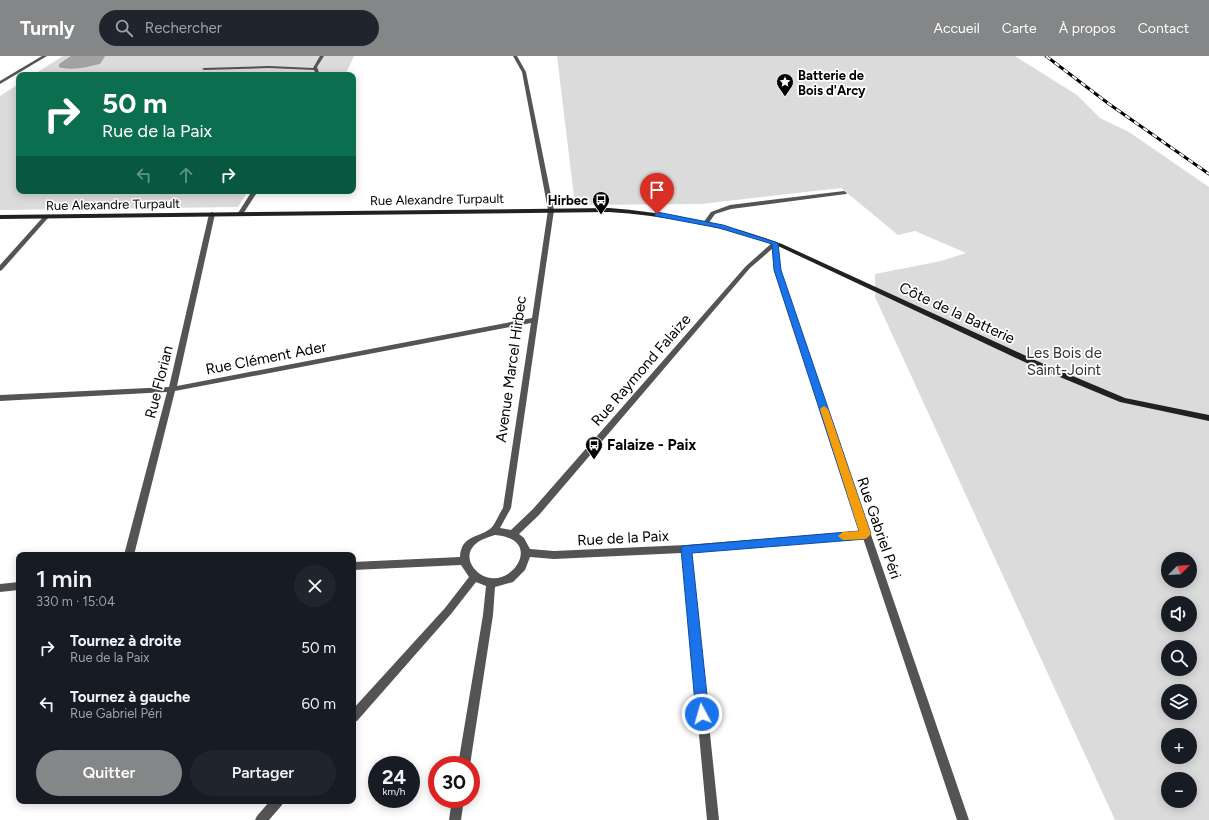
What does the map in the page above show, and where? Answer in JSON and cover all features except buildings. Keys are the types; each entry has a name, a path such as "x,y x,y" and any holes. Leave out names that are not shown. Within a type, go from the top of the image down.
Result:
{"main road":[{"name":"Rue Alexandre Turpault","path":"0,218 241,213 609,210 645,212 706,223 755,236 775,243 812,260"},
{"name":"Côte de la Batterie","path":"812,260 1034,363 1123,400 1209,418"}],"street":[{"path":"18,72 45,56"},
{"path":"317,72 315,67 322,56"},
{"name":"Avenue Marcel Hirbec","path":"494,531 507,508 551,210 524,72 515,56"},
{"path":"204,69 269,67 316,69"},
{"path":"0,83 16,73"},
{"path":"706,223 713,213 730,207 844,193"},
{"path":"241,213 253,194"},
{"name":"Rue Florian","path":"130,552 172,389 212,214"},
{"path":"0,269 46,217"},
{"name":"Rue Raymond Falaize","path":"513,534 539,508 748,267 775,243"},
{"name":"Rue Gabriel Péri","path":"775,243 777,270 963,820"},
{"name":"Rue Clément Ader","path":"0,398 172,389 535,320"},
{"path":"494,531 504,531 513,534 519,539 526,553 523,564 516,574 500,582 491,583 481,581 469,572 464,561 465,552 476,538 494,531"},
{"name":"Rue de la Paix","path":"526,553 554,555 686,549 866,534"},
{"path":"686,549 713,820"},
{"path":"356,566 464,561"},
{"path":"356,714 448,611 474,577"},
{"path":"465,756 488,614 491,583"},
{"path":"0,588 16,586"},
{"path":"261,820 275,804"},
{"path":"455,820 457,808"}],"green space":[{"path":"63,56 354,56 346,72 38,72"},
{"name":"Les Bois de Saint-Joint","path":"557,56 1015,56 1077,95 1100,118 1129,132 1209,187 1209,820 1115,820 875,297 875,274 941,261 966,253 915,231 898,235 841,188 701,204 575,205"},
{"path":"16,86 16,194 246,194 238,207 0,210 0,96"}],"shaded area":[{"path":"71,56 105,56 100,64 74,69 59,67 59,64"}],"railway":[{"path":"1046,56 1109,104 1209,174"}],"slow traffic":[{"path":"824,409 866,534 843,536"}],"place":[{"name":"Batterie de Bois d'Arcy","path":"785,97"},
{"name":"Hirbec","path":"601,215"},
{"name":"Falaize - Paix","path":"594,460"}],"route":[{"path":"657,214 720,226 775,243 777,270 866,534 686,549 702,714"}]}
